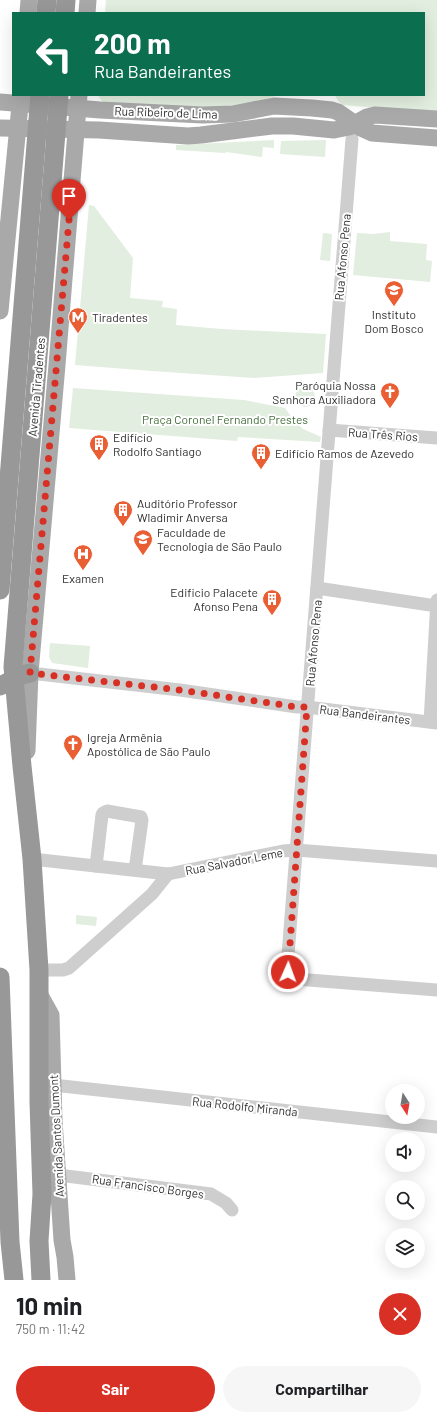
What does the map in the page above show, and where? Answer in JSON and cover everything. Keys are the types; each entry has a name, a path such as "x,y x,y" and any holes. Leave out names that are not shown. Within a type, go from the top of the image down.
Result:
{"highway":[{"path":"46,12 47,0"},
{"path":"65,12 66,0"},
{"name":"Avenida Tiradentes","path":"0,590 39,100"},
{"name":"Avenida Tiradentes","path":"14,680 16,629 59,101"},
{"path":"0,422 12,337 21,320"},
{"name":"Avenida Santos Dumont","path":"14,680 32,859 39,970 39,1102 42,1194 39,1242 41,1280"},
{"path":"0,976 10,1242 13,1276"}],"main road":[{"path":"28,12 29,0"},
{"path":"87,12 88,0"},
{"path":"0,312 20,99"},
{"name":"Rua Ribeiro de Lima","path":"0,102 20,99 78,102 212,115 233,114 274,106 284,106 332,110 338,112 358,131"},
{"name":"Avenida Tiradentes","path":"14,680 57,365 78,102"},
{"name":"Rua Ribeiro de Lima","path":"358,131 371,115 380,114 437,119"},
{"name":"Rua Ribeiro de Lima","path":"0,128 57,129 188,136 272,126 293,126 437,138"},
{"name":"Avenida Santos Dumont","path":"40,995 51,1015 54,1120 62,1240 67,1280"}],"street":[{"name":"Rua Afonso Pena","path":"358,131 333,375 287,968 289,975 296,979 437,990"},
{"name":"Rua Três Rios","path":"329,430 437,438"},
{"path":"317,588 437,606"},
{"path":"434,722 437,600"},
{"name":"Rua Bandeirantes","path":"14,680 180,690 297,707 434,722"},
{"path":"96,866 102,815 107,811 141,817 142,820 135,870"},
{"name":"Rua Salvador Leme","path":"32,859 168,874 283,851 296,850 437,861"},
{"path":"39,970 63,970 69,968 152,894 168,874"},
{"name":"Rua Rodolfo Miranda","path":"53,1085 437,1127"},
{"name":"Rua Francisco Borges","path":"58,1175 211,1194 226,1203 232,1210"}],"green space":[{"path":"106,0 437,0 437,113 342,105 336,96 425,96 425,12 105,12"},
{"path":"99,96 275,96 222,110 102,102"},
{"path":"274,140 274,148 263,147 262,157 226,152 176,150 176,145"},
{"path":"326,140 325,157 280,154 281,141"},
{"name":"Praça Coronel Fernando Prestes","path":"89,205 94,206 133,258 130,298 163,301 162,307 177,309 176,325 222,329 326,334 323,373 254,378 75,365"},
{"path":"390,232 390,241 427,244 426,260 432,261 430,282 353,275 357,233 373,234"},
{"path":"323,233 332,234 330,261 320,260"},
{"name":"Praça Coronel Fernando Prestes","path":"305,387 312,390 315,397 312,404 305,407 298,404 295,397 298,390"},
{"name":"Praça Coronel Fernando Prestes","path":"73,388 244,400 285,408 295,422 303,429 321,437 320,442 238,437 237,441 69,428"},
{"path":"50,643 90,646 88,668 52,663 49,657"},
{"path":"76,915 97,917 96,926 76,924"}],"place":[{"name":"Instituto Dom Bosco","path":"394,307"},
{"name":"Tiradentes","path":"78,334"},
{"name":"Paróquia Nossa Senhora Auxiliadora","path":"390,409"},
{"name":"Edifício Rodolfo Santiago","path":"99,461"},
{"name":"Edifício Ramos de Azevedo","path":"261,470"},
{"name":"Auditório Professor Wladimir Anversa","path":"123,527"},
{"name":"Faculdade de Tecnologia de São Paulo","path":"143,556"},
{"name":"Examen","path":"83,571"},
{"name":"Edificio Palacete Afonso Pena","path":"272,616"},
{"name":"Igreja Armênia Apostólica de São Paulo","path":"73,761"}],"route":[{"path":"69,220 56,385 30,673 180,690 297,707 307,707 287,968 288,972"}]}
